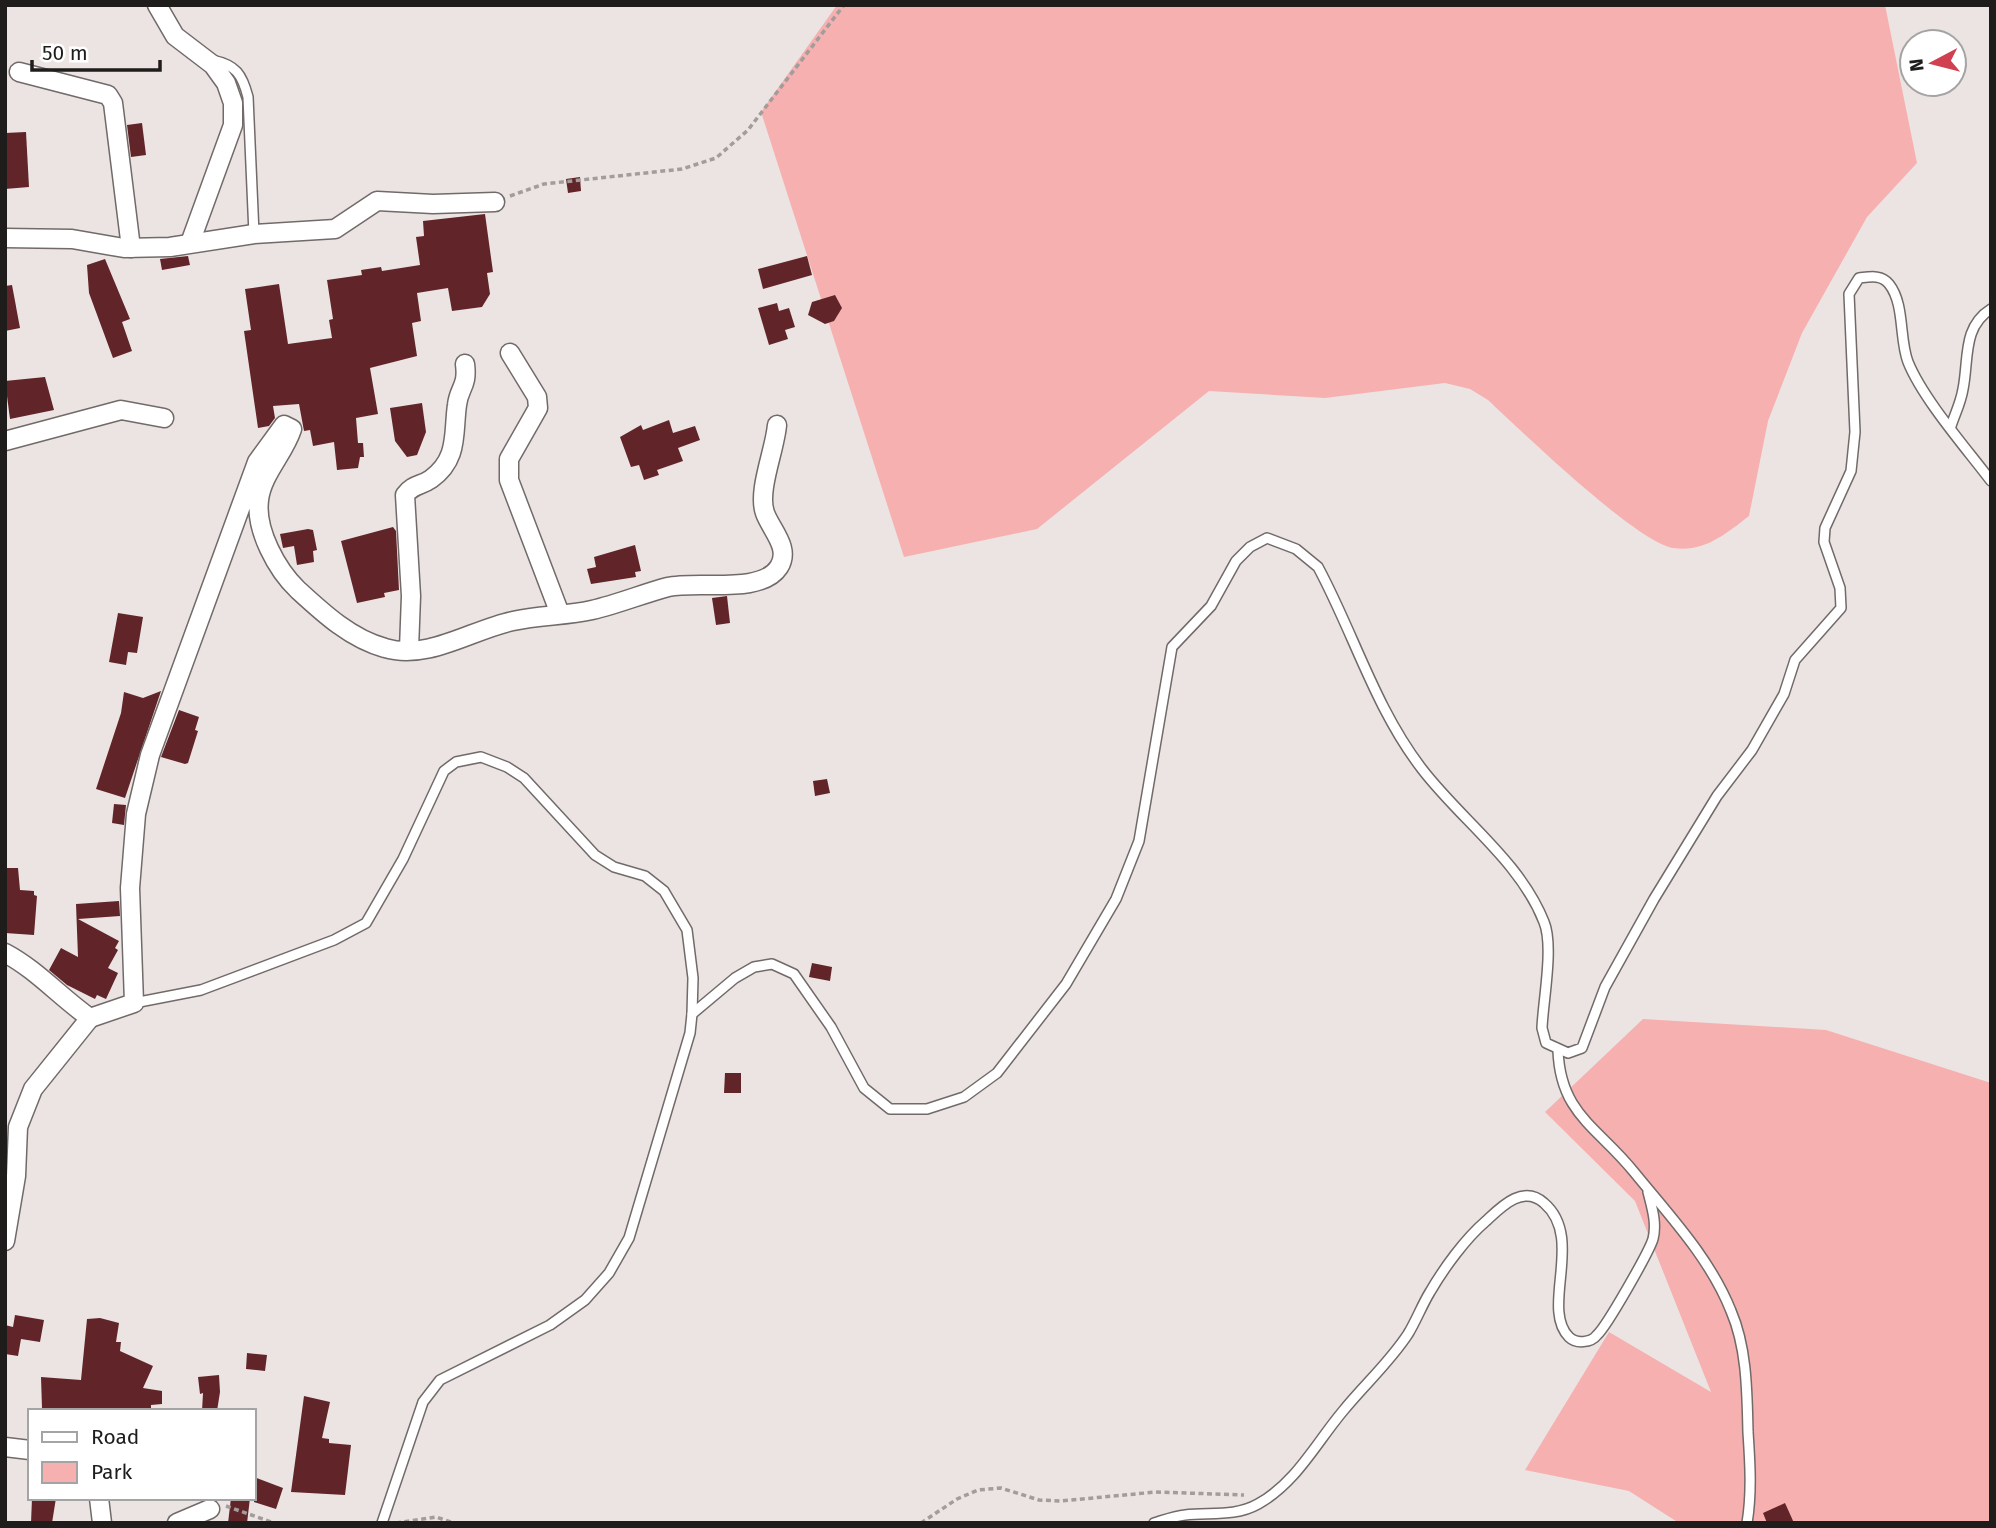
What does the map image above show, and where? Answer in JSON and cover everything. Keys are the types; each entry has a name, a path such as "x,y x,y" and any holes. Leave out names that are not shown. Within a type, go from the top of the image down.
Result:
{"street":[{"path":"157,5 175,36 204,58 226,83 233,103 233,124 190,243"},
{"path":"19,72 108,95 113,103 131,248"},
{"path":"5,238 72,239 131,248 170,247 254,234 335,229 377,201 433,204 495,202"},
{"path":"510,353 537,397 538,408 509,459 509,480 560,614"},
{"path":"409,649 411,596 405,495 412,485 430,480 447,462 457,438 457,403 467,380 465,364"},
{"path":"5,441 121,410 164,418"},
{"path":"5,1241 16,1176 18,1127 33,1089 90,1018 134,1003 130,888 136,814 150,755 257,463 284,425 292,429 265,480 259,499 259,517 286,579 324,614 360,638 387,649 409,649 454,641 512,621 590,611 671,587 753,583 779,568 783,556 779,539 764,512 764,492 777,425"},
{"path":"5,953 30,966 68,1003 90,1018"},
{"path":"5,1447 28,1450"},
{"path":"99,1500 102,1523"},
{"path":"177,1523 211,1509"}],"lane":[{"path":"204,58 230,64 243,76 248,97 254,234"},
{"path":"692,1014 734,978 754,967 772,964 794,974 831,1027 864,1088 890,1109 927,1109 964,1097 997,1073 1066,984 1116,899 1139,841 1172,647 1211,606 1236,561 1250,547 1267,538 1296,549 1318,567 1392,724 1423,771 1515,874 1533,899 1546,925 1542,1028 1546,1043 1568,1053 1582,1048 1605,987 1717,796 1752,750 1784,694 1795,660 1841,608 1840,588 1824,542 1825,528 1852,471 1855,432 1849,294 1859,278 1877,276 1888,283 1895,299 1908,361 1991,481"},
{"path":"1951,426 1963,389 1972,329 1981,316 1991,309"},
{"path":"134,1003 201,990 334,940 366,923 403,859 444,771 456,762 481,757 524,778 595,855 614,867 645,876 664,891 687,930 693,978 690,1033 629,1238 609,1273 585,1300 550,1325 440,1380 423,1402 382,1523"},
{"path":"1558,1050 1560,1079 1570,1104 1689,1240 1716,1280 1732,1312 1743,1353 1748,1412 1747,1523"},
{"path":"1154,1523 1184,1515 1232,1513 1256,1506 1274,1494 1311,1456 1342,1412 1379,1372 1408,1334 1430,1290 1481,1225 1508,1201 1524,1195 1539,1198 1556,1213 1561,1232 1559,1308 1563,1328 1570,1339 1582,1342 1597,1337 1647,1251 1655,1221 1648,1192"}],"path":[{"path":"495,202 544,184 682,169 716,158 757,120 844,5"},
{"path":"921,1523 967,1494 1001,1488 1039,1500 1061,1501 1156,1492 1274,1494"},
{"path":"211,1509 230,1505 274,1523"},
{"path":"396,1523 436,1517 454,1523"}],"green space":[{"path":"837,5 1885,5 1898,69 1898,98 1904,98 1917,163 1867,217 1802,333 1768,421 1749,516 1705,545 1673,548 1633,527 1579,483 1488,400 1470,389 1445,383 1325,398 1209,391 1037,529 904,557 761,112"},
{"path":"1643,1019 1826,1030 1991,1083 1991,1523 1679,1523 1629,1491 1525,1470 1609,1332 1711,1392 1635,1201 1545,1112"}],"building":[{"path":"142,123 146,155 131,157 127,125"},
{"path":"26,132 29,187 5,189 5,133"},
{"path":"580,177 581,191 568,193 566,179"},
{"path":"485,214 493,272 487,273 490,294 482,307 452,311 448,288 417,293 421,321 412,323 417,356 370,368 378,414 356,418 358,443 363,443 364,457 360,457 358,468 337,470 334,442 313,446 310,430 304,431 299,404 273,406 275,418 269,426 258,428 244,331 251,330 245,289 279,284 288,344 332,338 329,320 333,319 327,280 362,275 361,270 381,267 382,271 420,265 416,237 424,236 423,221"},
{"path":"188,256 190,265 162,270 160,259"},
{"path":"807,256 812,275 763,289 758,269"},
{"path":"105,259 130,319 122,322 132,351 113,358 89,293 87,265"},
{"path":"12,285 20,328 5,331 5,286"},
{"path":"835,295 842,308 834,321 825,324 808,315 812,302"},
{"path":"777,303 779,311 789,308 795,327 785,330 788,339 769,345 758,308"},
{"path":"45,377 54,410 10,419 5,381"},
{"path":"422,403 426,432 417,455 407,457 395,441 390,408"},
{"path":"669,420 673,433 695,426 700,440 678,448 683,461 657,470 659,475 644,480 639,465 631,467 620,437 641,425 643,430"},
{"path":"393,527 396,531 399,590 384,593 385,597 357,603 341,541"},
{"path":"313,530 317,550 313,551 314,562 297,565 294,546 283,548 280,534"},
{"path":"635,545 641,571 635,572 636,577 591,584 587,569 596,567 594,557"},
{"path":"727,596 730,623 716,625 712,598"},
{"path":"118,613 143,617 137,653 128,652 126,665 109,662"},
{"path":"161,691 125,798 96,789 121,713 124,692 143,698"},
{"path":"179,710 199,717 195,730 198,731 188,763 185,764 161,757"},
{"path":"827,779 830,793 815,796 813,781"},
{"path":"114,804 126,805 124,825 112,823"},
{"path":"5,868 18,868 20,890 34,891 37,896 34,935 5,933"},
{"path":"119,901 120,916 78,919 119,941 115,948 118,950 108,968 118,973 106,999 97,995 95,999 67,985 49,970 61,948 78,957 76,904"},
{"path":"812,963 832,967 830,981 809,977"},
{"path":"725,1073 741,1073 741,1093 724,1093"},
{"path":"15,1315 44,1320 40,1342 21,1339 18,1356 5,1354 5,1325 13,1327"},
{"path":"100,1318 119,1323 116,1342 121,1342 120,1351 153,1366 143,1388 162,1391 162,1404 151,1405 151,1409 42,1408 41,1377 81,1380 87,1319"},
{"path":"247,1353 267,1355 265,1371 246,1369"},
{"path":"219,1375 217,1409 202,1409 203,1393 200,1394 198,1377"},
{"path":"304,1396 330,1402 322,1438 329,1439 329,1443 351,1445 345,1495 291,1492"},
{"path":"256,1478 283,1488 276,1509 254,1502"},
{"path":"32,1500 56,1500 52,1523 31,1523"},
{"path":"231,1500 250,1500 247,1523 228,1523"},
{"path":"1785,1503 1794,1523 1767,1523 1763,1513"}]}
